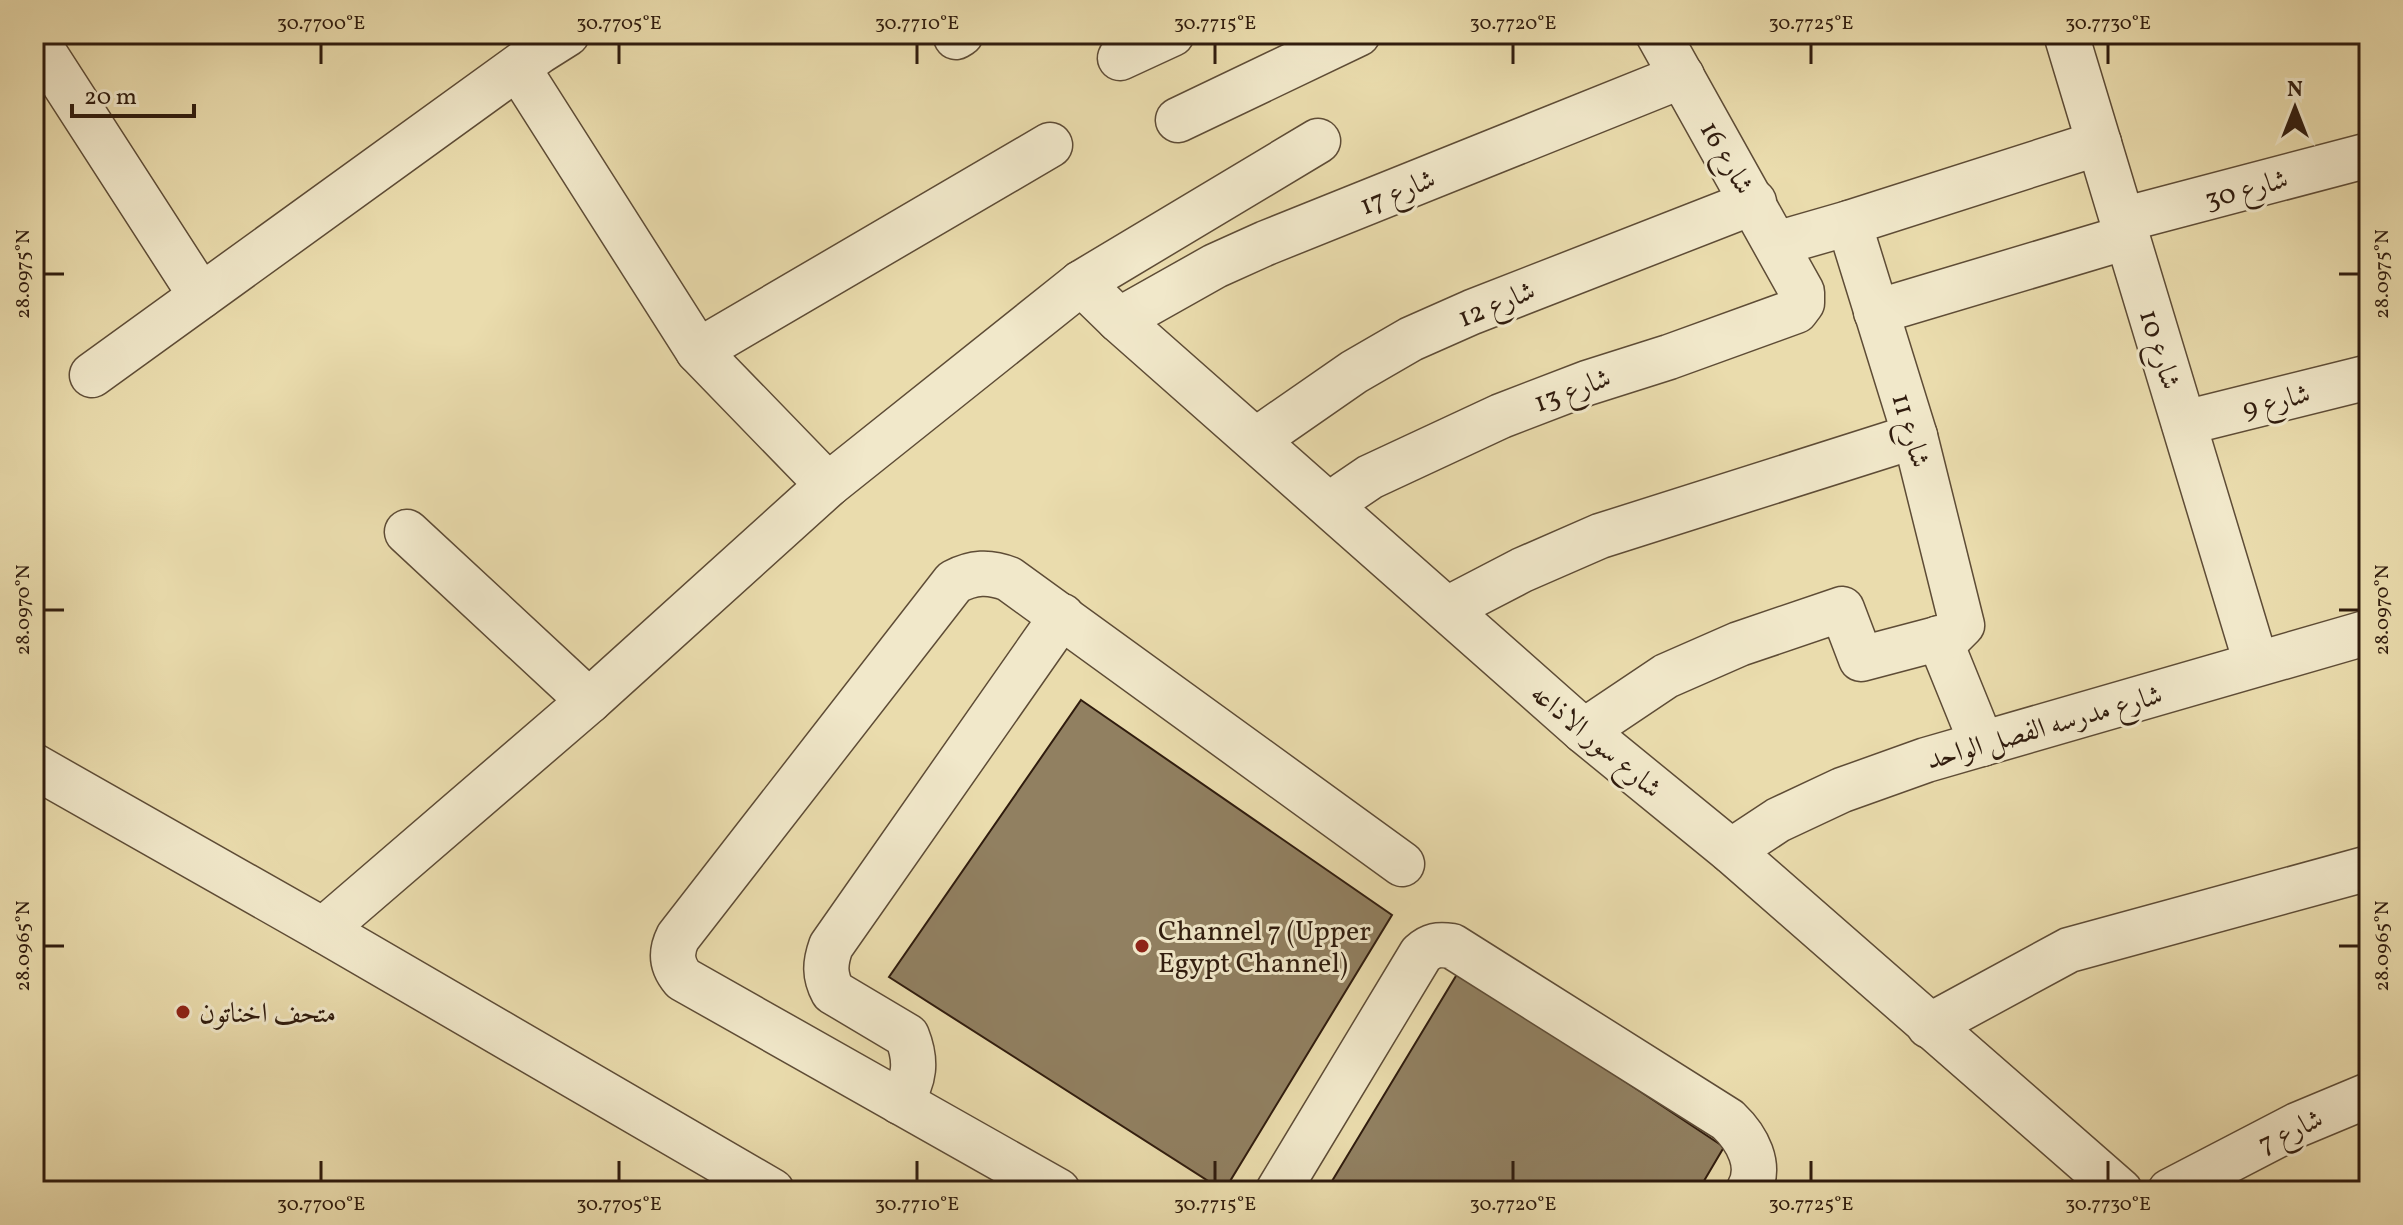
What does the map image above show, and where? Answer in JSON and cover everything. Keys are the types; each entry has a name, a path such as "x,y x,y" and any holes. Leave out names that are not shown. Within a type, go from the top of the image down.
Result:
{"street":[{"path":"1120,58 1172,34"},
{"path":"1178,120 1358,34"},
{"name":"شارع 16","path":"1658,34 1796,282"},
{"name":"شارع 10","path":"2066,34 2256,663"},
{"path":"34,37 201,296"},
{"path":"92,375 538,47 698,351 828,485"},
{"name":"شارع 17","path":"1119,320 1215,266 1266,243 1682,76"},
{"path":"323,930 589,701 828,485 1081,283 1318,141"},
{"path":"1776,244 2099,143"},
{"path":"698,351 1050,145"},
{"name":"شارع 30","path":"1876,312 2125,228 2369,155"},
{"name":"شارع 12","path":"1256,440 1354,372 1411,339 1484,307 1754,202"},
{"name":"شارع 11","path":"1849,223 1915,436 1962,617 1962,625 1946,636"},
{"name":"شارع 13","path":"1332,507 1370,477 1501,416 1587,383 1786,317 1802,303 1802,292 1796,282"},
{"name":"شارع سور الاذاعه","path":"1081,283 1584,731 1731,851 2120,1191"},
{"name":"شارع 9","path":"2184,423 2369,377"},
{"path":"1447,609 1522,570 1600,536 1915,436"},
{"path":"407,532 589,701"},
{"path":"1058,1191 683,979 673,962 674,944 954,582 975,573 1009,579 1402,864"},
{"path":"1584,731 1666,676 1739,644 1842,609 1861,659 1946,636 1982,744"},
{"path":"900,1102 908,1090 914,1063 907,1036 833,992 825,969 827,957 831,946 1062,616"},
{"name":"شارع مدرسه الفصل الواحد","path":"1731,851 1778,820 1842,790 1926,760 2369,632"},
{"path":"34,766 772,1191"},
{"path":"1929,1026 2069,950 2369,868"},
{"path":"1278,1191 1421,954 1430,946 1452,946 1728,1120 1741,1132 1750,1148 1753,1183 1748,1191"},
{"name":"شارع 7","path":"2170,1191 2297,1125 2369,1095"}],"building":[{"name":"Channel 7 (Upper Egypt Channel)","path":"1081,700 1392,915 1224,1191 889,977"},
{"name":"Channel 7 (Upper Egypt Channel)","path":"1459,971 1724,1147 1698,1191 1326,1191"}],"place":[{"name":"Channel 7 (Upper Egypt Channel)","path":"1142,946"},
{"name":"متحف اخناتون","path":"183,1012"}]}
